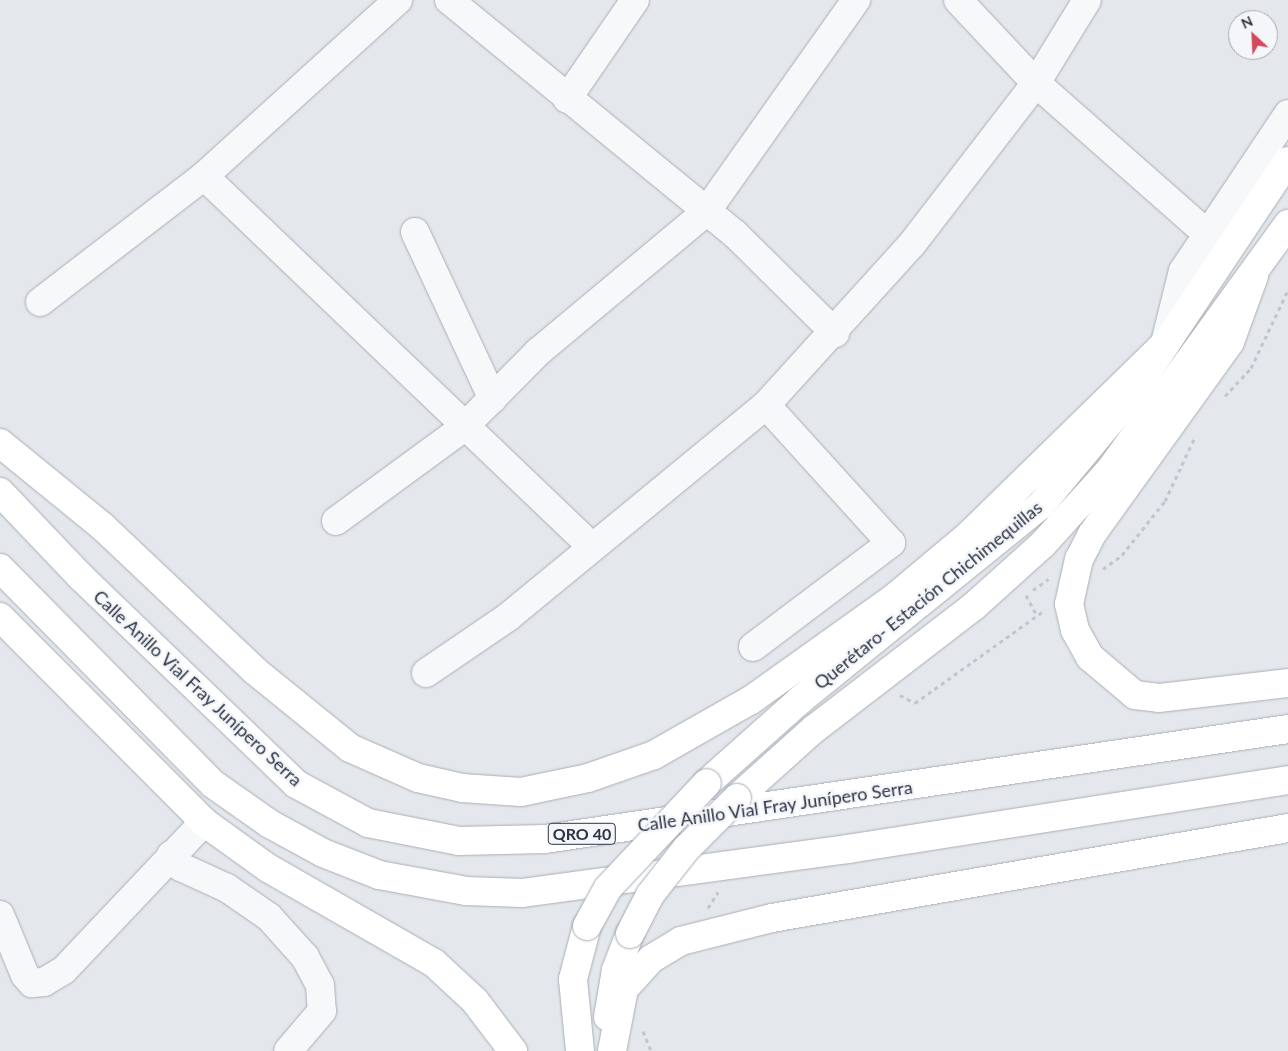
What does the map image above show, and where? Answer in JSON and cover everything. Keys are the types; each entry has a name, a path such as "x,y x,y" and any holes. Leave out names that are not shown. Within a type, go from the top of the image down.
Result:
{"main road":[{"name":"Querétaro- Estación Chichimequillas","path":"580,1051 573,979 587,926 608,888 706,783 800,700 1041,505 1087,453 1164,345 1288,161"},
{"name":"Querétaro- Estación Chichimequillas","path":"612,1051 610,996 630,934 650,895 686,849 737,798 814,730 973,607 1043,544 1110,470 1254,276 1288,224"},
{"path":"1254,276 1230,342 1092,534 1079,559 1070,594 1075,630 1090,657 1135,695 1159,698 1288,683"},
{"path":"0,443 103,528 254,670 350,748 418,778 462,788 521,792 588,778 654,755 752,700 894,598 968,536 1164,345"},
{"name":"Calle Anillo Vial Fray Junípero Serra","path":"0,492 81,577 296,784 368,823 459,841 545,839 1288,729"},
{"path":"0,568 212,784 270,824 323,853 379,875 466,891 522,893 848,849 1288,780"},
{"path":"0,617 204,822 268,868 434,963 475,1001 513,1051"},
{"path":"612,1051 624,989 651,959 681,942 772,918 1227,838 1288,830"}],"street":[{"path":"40,302 204,176 398,0"},
{"path":"449,0 567,99 735,234 835,333"},
{"path":"567,99 635,0"},
{"path":"336,521 463,428 538,352 706,212 856,0"},
{"path":"958,0 1036,83 1207,234"},
{"path":"426,673 508,617 590,545 766,405 835,333 912,244 1036,83 1087,0"},
{"path":"1164,345 1183,271 1288,114"},
{"path":"204,176 463,428 590,545"},
{"path":"415,232 493,399"},
{"path":"753,647 891,542 766,405"},
{"path":"0,914 25,975 32,983 44,982 64,970 176,861 204,822"},
{"path":"176,861 227,888 269,917 305,957 320,985 322,1012 288,1051"}],"path":[{"path":"1218,403 1251,368 1288,290"},
{"path":"897,694 915,703 1122,555 1165,501 1200,426"},
{"path":"1026,595 1037,616"},
{"path":"705,912 722,886"}]}
